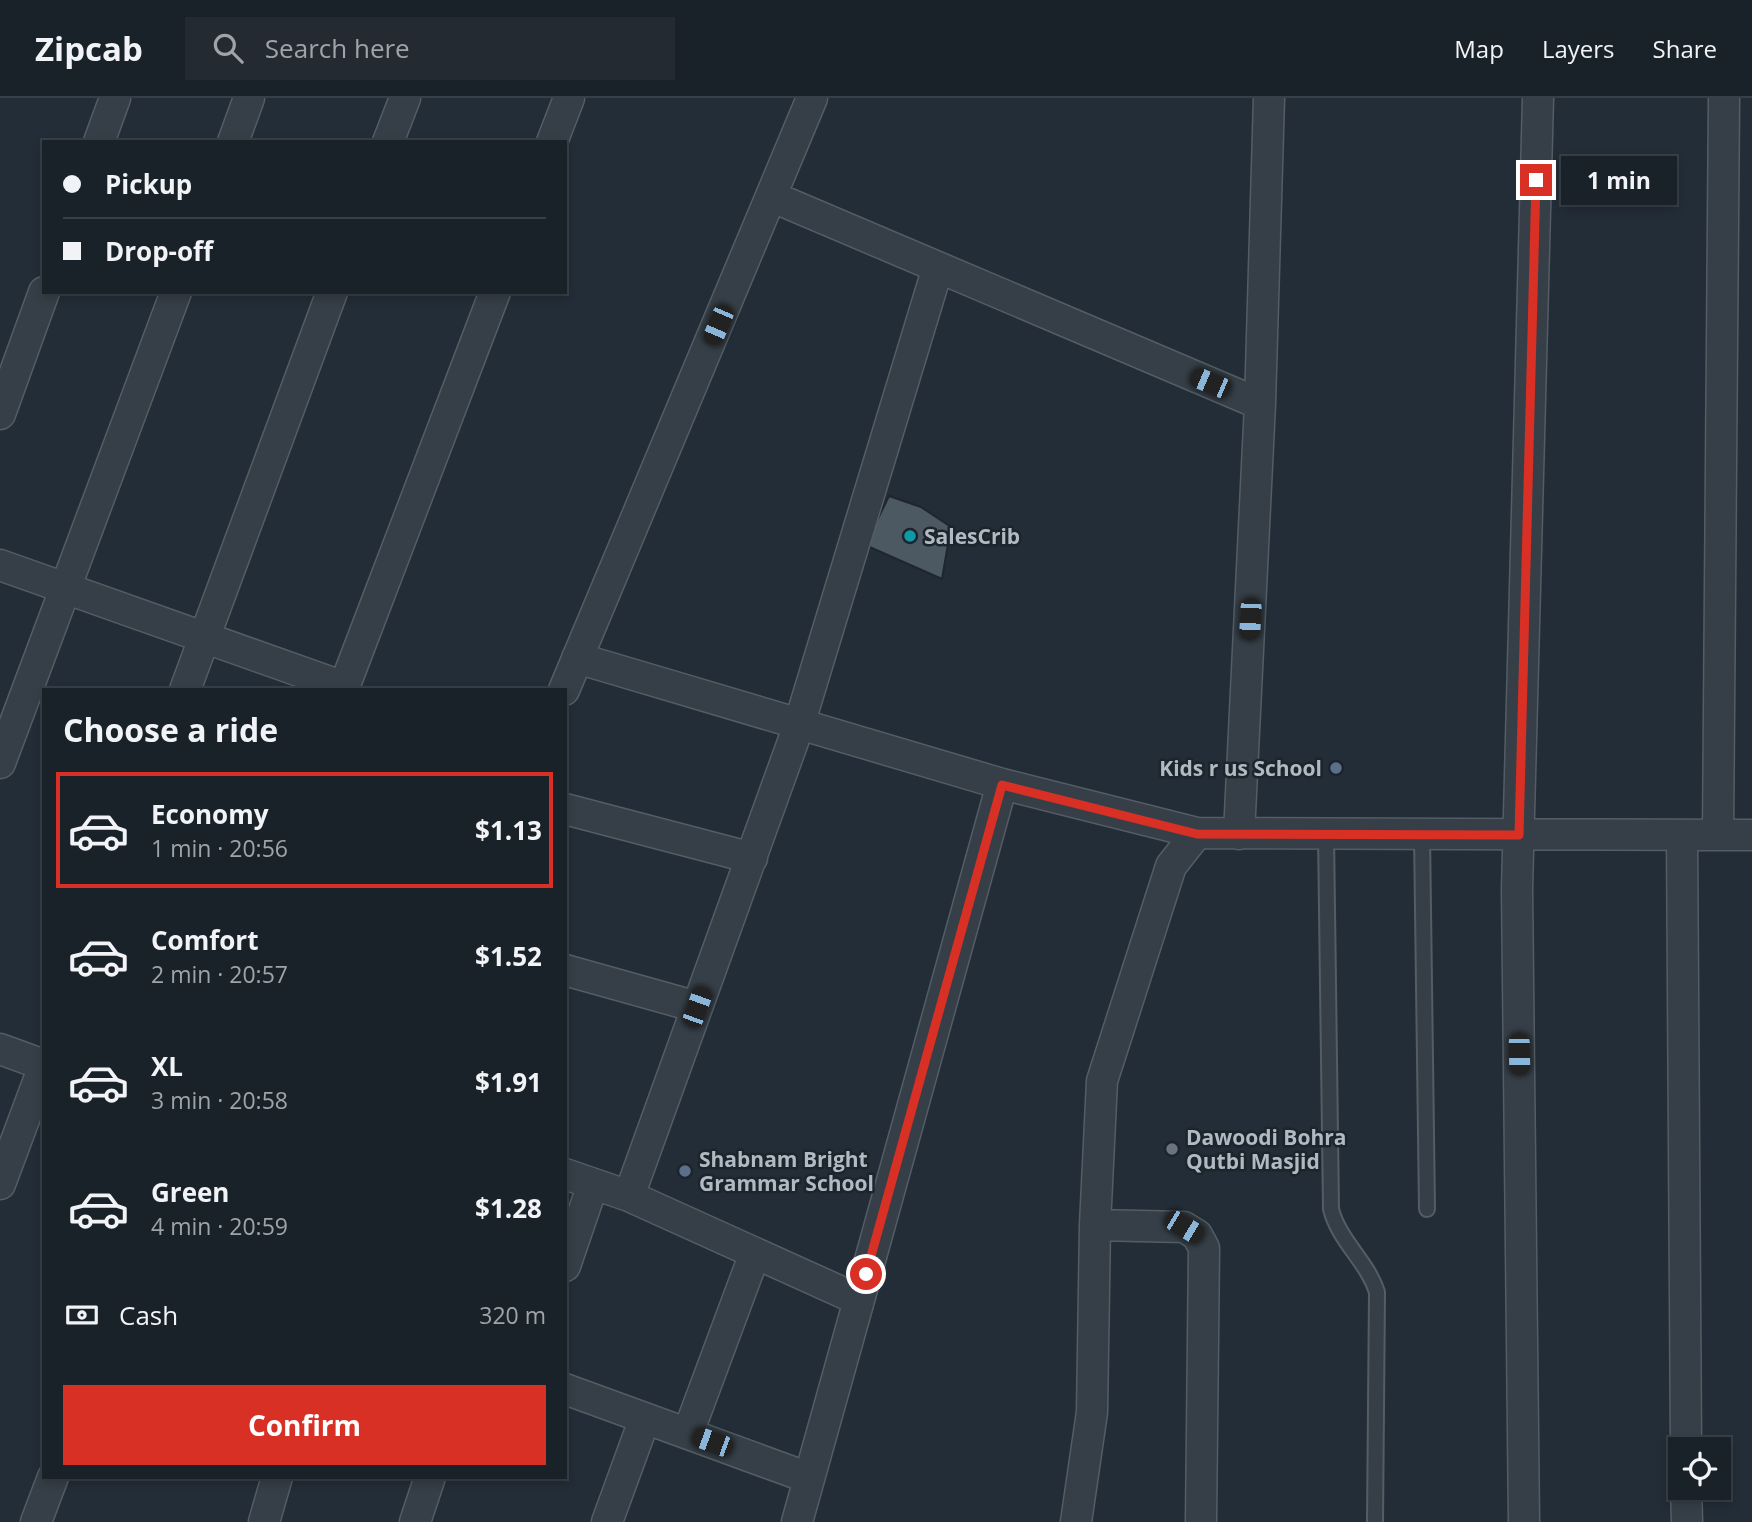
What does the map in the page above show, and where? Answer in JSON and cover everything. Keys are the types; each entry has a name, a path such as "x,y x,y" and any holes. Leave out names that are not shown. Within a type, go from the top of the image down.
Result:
{"street":[{"path":"100,140 115,98"},
{"path":"234,140 249,98"},
{"path":"389,140 405,98"},
{"path":"553,140 569,98"},
{"path":"565,688 812,98"},
{"path":"1240,834 1260,404 1269,98"},
{"path":"1524,1522 1519,835 1538,98"},
{"path":"1718,835 1724,98"},
{"path":"772,197 1260,404"},
{"path":"629,1196 799,725 938,267"},
{"path":"0,414 43,294"},
{"path":"0,763 175,294"},
{"path":"185,688 331,294"},
{"path":"0,565 343,688 494,294"},
{"path":"577,658 1002,785 1197,834 1752,835"},
{"path":"797,1522 1002,785"},
{"path":"567,810 751,858"},
{"path":"1076,1522 1092,1412 1095,1225 1102,1082 1171,866 1197,834"},
{"path":"1682,835 1686,1437"},
{"path":"567,971 697,1007"},
{"path":"0,1049 42,1065"},
{"path":"0,1184 42,1071"},
{"path":"567,1175 629,1196 859,1300"},
{"path":"567,1260 593,1184"},
{"path":"1095,1225 1184,1227 1197,1235 1204,1248 1201,1522"},
{"path":"688,1433 755,1253"},
{"path":"567,1390 809,1478"},
{"path":"607,1522 645,1418"},
{"path":"36,1522 52,1479"},
{"path":"264,1522 277,1479"},
{"path":"415,1522 429,1479"},
{"path":"1686,1500 1687,1522"}],"lane":[{"path":"1326,834 1331,1209 1335,1223 1372,1275 1377,1292 1375,1522"},
{"path":"1422,834 1427,1209"}],"building":[{"name":"SalesCrib","path":"889,496 921,507 951,527 942,579 865,545"}],"place":[{"name":"SalesCrib","path":"910,536"},
{"name":"Kids r us School","path":"1336,768"},
{"name":"Dawoodi Bohra Qutbi Masjid","path":"1172,1149"},
{"name":"Shabnam Bright Grammar School","path":"685,1171"}],"route":[{"path":"866,1274 1002,785 1197,834 1519,835 1536,180"}]}
